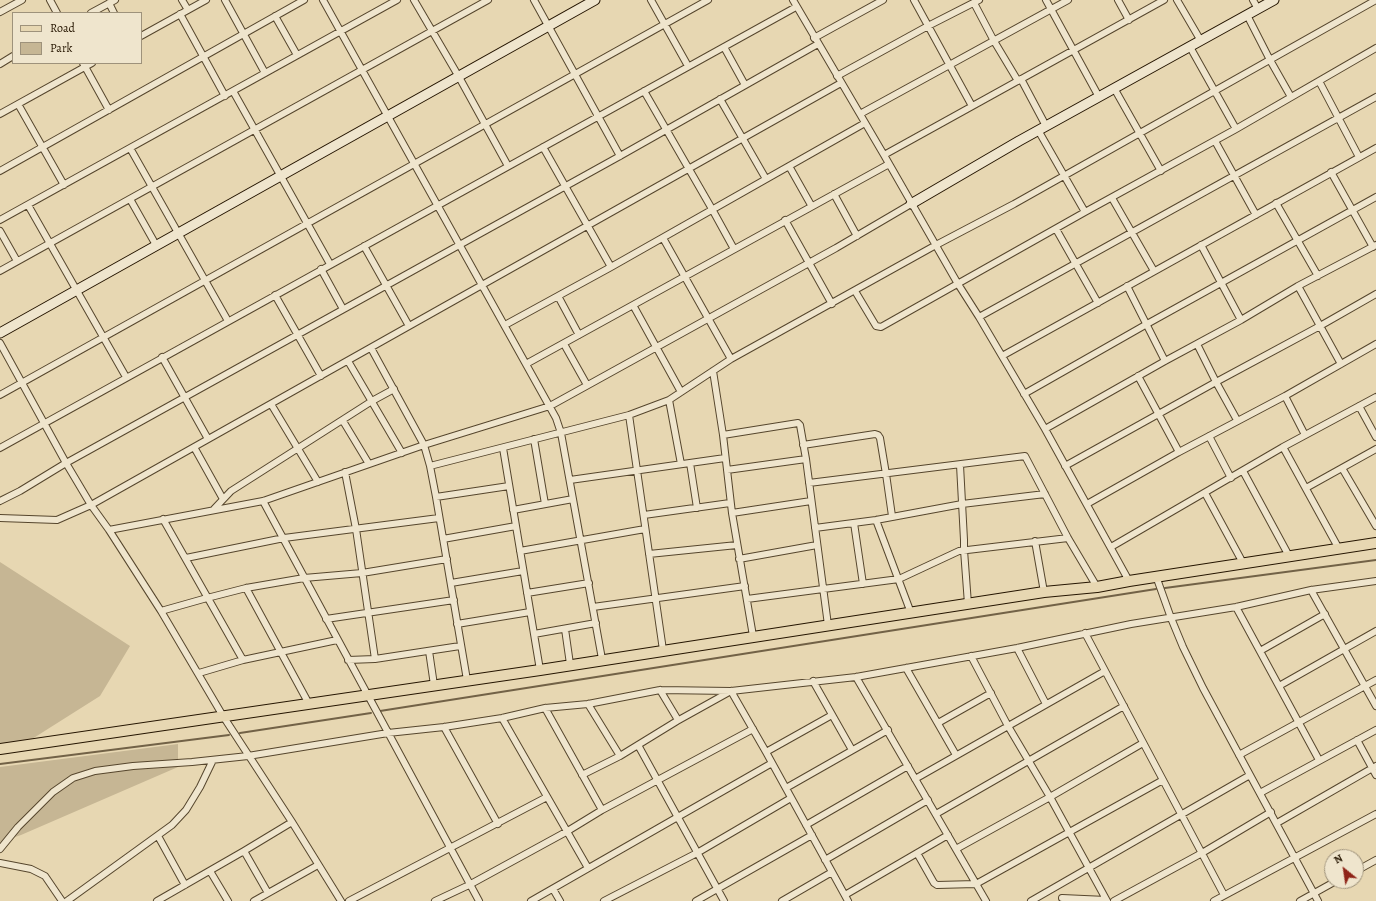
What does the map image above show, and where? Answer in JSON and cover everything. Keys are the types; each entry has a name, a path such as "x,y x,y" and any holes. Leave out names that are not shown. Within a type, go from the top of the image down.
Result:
{"main road":[{"path":"0,749 540,670 570,664 1044,592 1097,587 1129,580 1376,543"}],"street":[{"path":"0,12 22,0"},
{"path":"50,0 56,12"},
{"path":"93,12 115,0"},
{"path":"182,0 188,10"},
{"path":"142,35 206,0"},
{"path":"225,0 265,73"},
{"path":"0,171 304,0"},
{"path":"323,0 556,418 561,433 570,480 602,660"},
{"path":"0,220 397,0"},
{"path":"414,0 486,124 508,166"},
{"path":"0,271 488,0"},
{"path":"534,0 620,156"},
{"path":"0,333 595,0"},
{"path":"651,0 688,66"},
{"path":"0,395 708,0"},
{"path":"793,0 911,204 1045,429 1129,580"},
{"path":"814,38 883,0"},
{"path":"914,0 972,106"},
{"path":"1046,0 1098,97"},
{"path":"860,114 1068,0"},
{"path":"1118,0 1129,20"},
{"path":"884,155 1164,0"},
{"path":"1177,0 1200,41"},
{"path":"1253,0 1258,9"},
{"path":"109,530 214,509 263,501 424,445 550,406 809,263 1042,128 1274,0"},
{"path":"430,466 561,433 629,414 669,400 731,359 832,304 936,244 1014,204 1376,0"},
{"path":"838,76 928,26 976,2 994,41 1020,80 1065,175 1085,212"},
{"path":"109,3 114,12"},
{"path":"0,448 796,7"},
{"path":"180,14 225,96"},
{"path":"1247,15 1270,60 1292,97"},
{"path":"275,16 297,55"},
{"path":"0,501 184,397 620,156 818,44"},
{"path":"724,47 745,85"},
{"path":"1190,47 1236,130"},
{"path":"855,291 878,327 1236,130 1376,48"},
{"path":"0,64 12,57"},
{"path":"0,114 84,65 109,110"},
{"path":"1319,81 1359,157"},
{"path":"0,518 57,520 91,505 743,139 841,82"},
{"path":"1114,88 1161,171"},
{"path":"233,91 330,264"},
{"path":"644,91 734,249"},
{"path":"979,317 1376,98"},
{"path":"720,99 766,179"},
{"path":"18,104 64,185"},
{"path":"505,326 865,123"},
{"path":"1215,141 1256,215"},
{"path":"543,147 611,267"},
{"path":"130,148 228,321"},
{"path":"1002,356 1376,148"},
{"path":"526,364 811,205 888,164"},
{"path":"789,166 811,205"},
{"path":"1045,429 1241,320 1298,286 1375,246 1331,172"},
{"path":"834,194 857,236"},
{"path":"1024,394 1376,197"},
{"path":"1112,198 1154,271"},
{"path":"130,199 156,246"},
{"path":"1276,203 1318,276"},
{"path":"28,205 126,377"},
{"path":"785,220 832,304"},
{"path":"1056,229 1098,303"},
{"path":"0,231 17,261"},
{"path":"663,238 686,276 731,359"},
{"path":"1201,245 1241,320"},
{"path":"364,246 410,326"},
{"path":"321,269 343,309"},
{"path":"1128,286 1165,361"},
{"path":"1298,286 1341,364"},
{"path":"1065,466 1376,294"},
{"path":"275,295 321,376"},
{"path":"558,296 579,335"},
{"path":"633,305 682,392"},
{"path":"0,343 66,463 91,505 109,530 161,611 223,716 341,901"},
{"path":"564,344 587,385"},
{"path":"1197,344 1237,420"},
{"path":"1087,504 1237,420 1285,396 1376,344"},
{"path":"371,348 424,445 436,497 466,680"},
{"path":"162,357 208,439"},
{"path":"348,361 402,453"},
{"path":"714,371 736,545 754,636"},
{"path":"1138,376 1179,452"},
{"path":"214,509 231,491 343,421 372,401 394,389"},
{"path":"1285,396 1306,435"},
{"path":"1111,547 1283,447 1376,397"},
{"path":"669,400 681,464"},
{"path":"271,404 318,482"},
{"path":"1359,406 1376,436"},
{"path":"629,414 663,650"},
{"path":"343,421 369,464"},
{"path":"723,435 798,423 800,426 806,459 828,625"},
{"path":"803,445 868,435 878,435 880,438 892,516"},
{"path":"1209,436 1231,478"},
{"path":"534,440 545,504"},
{"path":"194,447 223,499"},
{"path":"1283,447 1339,549"},
{"path":"503,448 540,670"},
{"path":"1306,488 1376,449"},
{"path":"809,483 1025,456 1068,538 1097,587"},
{"path":"570,480 725,458"},
{"path":"727,470 806,459"},
{"path":"690,463 697,508"},
{"path":"960,465 968,604"},
{"path":"1342,468 1376,526"},
{"path":"1243,470 1289,556"},
{"path":"345,472 356,530 375,658"},
{"path":"436,497 509,486"},
{"path":"1204,493 1243,563"},
{"path":"815,528 876,520 962,504 1045,494"},
{"path":"513,510 573,499"},
{"path":"263,501 478,901"},
{"path":"732,513 811,501"},
{"path":"644,515 730,503"},
{"path":"186,558 284,538 356,530 439,518"},
{"path":"163,519 243,660"},
{"path":"876,520 911,613"},
{"path":"854,523 863,584"},
{"path":"443,539 516,526"},
{"path":"520,552 646,529"},
{"path":"747,599 899,579 955,552 1068,538"},
{"path":"1035,541 1044,592"},
{"path":"649,554 736,545"},
{"path":"739,559 817,545"},
{"path":"161,611 246,588 304,578 362,573 447,559"},
{"path":"451,583 523,571"},
{"path":"1156,576 1183,647 1203,688 1260,793 1272,812 1318,901"},
{"path":"0,850 18,827 53,792 73,778 95,771 133,766 248,756 388,733 444,727 502,718 545,708 588,704 660,690 730,691 856,677 1018,648 1085,633 1236,607 1311,590 1376,581"},
{"path":"527,593 588,583"},
{"path":"593,607 745,586"},
{"path":"246,588 308,704"},
{"path":"1311,590 1376,706"},
{"path":"326,619 454,600"},
{"path":"1236,607 1319,760"},
{"path":"457,624 530,612"},
{"path":"1260,651 1325,614"},
{"path":"534,634 596,623"},
{"path":"565,629 570,664"},
{"path":"1280,686 1376,631"},
{"path":"1085,633 1224,895"},
{"path":"198,673 243,660 337,640"},
{"path":"348,660 375,658 460,646"},
{"path":"1018,648 1046,704"},
{"path":"429,651 434,685"},
{"path":"972,656 1008,726 1050,797 1107,901"},
{"path":"906,668 956,755"},
{"path":"915,779 1105,671"},
{"path":"856,677 986,901"},
{"path":"1239,755 1376,680"},
{"path":"813,681 852,750"},
{"path":"660,690 678,720"},
{"path":"582,775 620,756 678,720 730,691"},
{"path":"730,691 766,752 846,898 948,835"},
{"path":"938,723 991,693"},
{"path":"588,704 620,756"},
{"path":"936,814 1124,706"},
{"path":"545,708 602,810"},
{"path":"766,752 832,715"},
{"path":"502,718 588,868"},
{"path":"444,727 498,824"},
{"path":"435,901 469,885 566,832 602,810 753,729"},
{"path":"786,788 888,730"},
{"path":"1260,793 1376,730"},
{"path":"1357,740 1374,767 1376,775"},
{"path":"956,849 1143,743"},
{"path":"638,745 724,901"},
{"path":"67,901 172,825 186,810 200,787 213,760"},
{"path":"531,901 772,763"},
{"path":"806,824 908,766"},
{"path":"1277,823 1374,767"},
{"path":"1031,901 1250,775"},
{"path":"917,853 934,883 937,885 976,884 1163,780"},
{"path":"349,901 547,797"},
{"path":"604,901 697,853 791,798"},
{"path":"825,860 928,800"},
{"path":"1114,901 1202,853 1272,812"},
{"path":"1214,901 1376,814"},
{"path":"157,901 292,822"},
{"path":"696,901 812,835"},
{"path":"158,836 185,885"},
{"path":"244,851 268,893"},
{"path":"1364,867 1376,860"},
{"path":"0,863 31,869 45,876 62,901"},
{"path":"254,901 318,865"},
{"path":"210,871 228,901"},
{"path":"782,901 832,872"},
{"path":"1057,886 1063,900 1107,901"},
{"path":"1300,901 1324,888"},
{"path":"553,889 560,901"}],"green space":[{"path":"0,562 130,646 100,696 32,739 0,744"},
{"path":"178,744 178,767 21,835 0,842 0,767"}],"waterway":[{"path":"1165,588 1376,560"},
{"path":"380,711 1156,589"},
{"path":"240,733 371,713"},
{"path":"0,764 229,735"}]}
